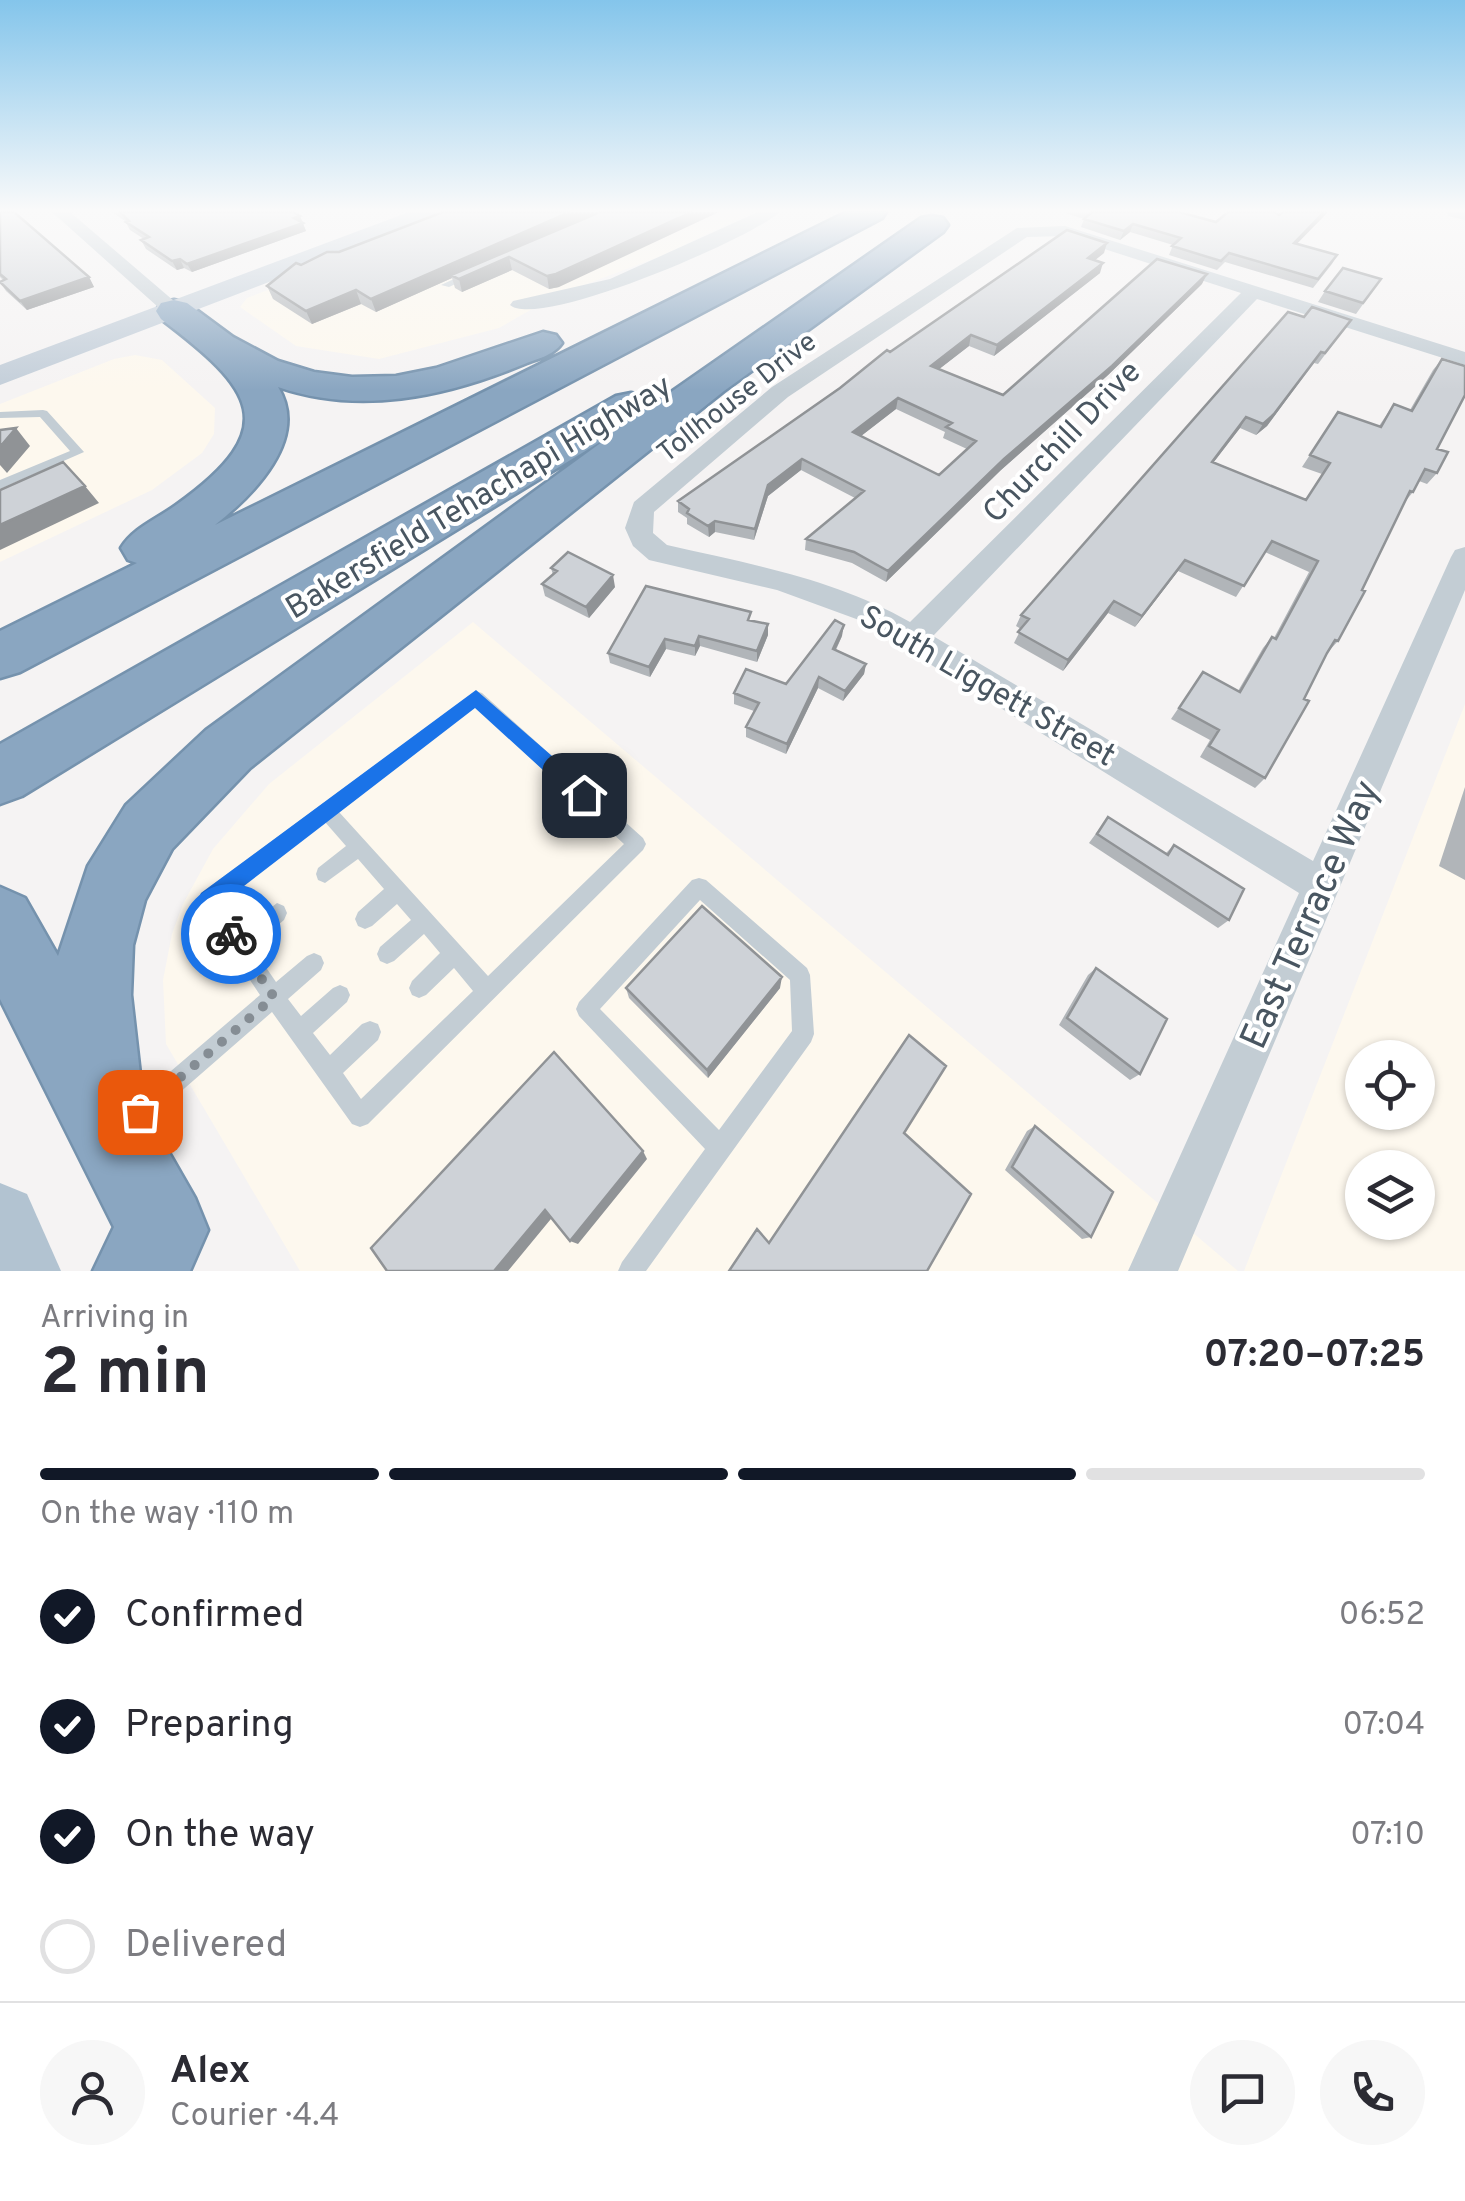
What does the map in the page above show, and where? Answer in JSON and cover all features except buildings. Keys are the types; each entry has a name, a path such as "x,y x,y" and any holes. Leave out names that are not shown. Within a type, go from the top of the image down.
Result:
{"highway":[{"path":"166,304 224,350 292,381 320,388 366,391 432,383 501,361 708,271"},
{"name":"Bakersfield Tehachapi Highway","path":"0,656 755,271"},
{"name":"Bakersfield Tehachapi Highway","path":"0,776 855,271"},
{"path":"108,1128 93,995 96,945 112,890 149,828 228,748 710,382 868,271"},
{"path":"0,634 192,520 248,466 263,435 265,400 256,383 233,364 224,350"},
{"path":"0,799 277,616"},
{"path":"0,923 108,1128 162,1257"}],"main road":[{"path":"0,376 248,271"},
{"path":"0,355 260,271"},
{"path":"0,1220 21,1271"}],"street":[{"path":"128,271 166,304"},
{"path":"520,305 560,302 640,271"},
{"name":"Tollhouse Drive","path":"637,531 643,508 780,392 963,271"},
{"name":"Tollhouse Drive","path":"1192,271 1254,291"},
{"path":"1254,291 1465,358"},
{"name":"Churchill Drive","path":"914,637 1254,291"},
{"name":"South Liggett Street","path":"637,531 645,544 659,553 829,596 914,637 1322,886"},
{"name":"East Terrace Way","path":"1153,1271 1465,557"}],"lane":[{"path":"446,285 478,271"},
{"path":"0,415 43,412 78,452 0,486"},
{"path":"476,698 637,844 360,1116 238,944 208,900 476,698"},
{"path":"327,811 487,991"},
{"path":"325,874 358,847"},
{"path":"631,1271 721,1149 804,1034 800,974 699,886 586,1009 721,1149"},
{"path":"365,919 398,890"},
{"path":"238,944 277,913"},
{"path":"387,954 424,921"},
{"path":"419,988 454,954"},
{"path":"108,1128 314,963"},
{"path":"299,1032 340,995"},
{"path":"328,1072 370,1032"}],"shaded area":[{"path":"317,271 620,271 555,296 499,328 379,359 296,346 240,307 247,298"},
{"path":"135,355 162,360 215,408 214,434 202,453 152,490 0,562 0,404 114,359"},
{"path":"473,622 1238,1271 300,1271 166,1044 163,980 172,934 183,904 213,849 269,784"},
{"path":"1465,704 1465,1271 1244,1271"}],"way so far":[{"path":"140,1112 274,997 231,934"}],"route":[{"path":"231,934 208,900 476,698 584,795"}]}
